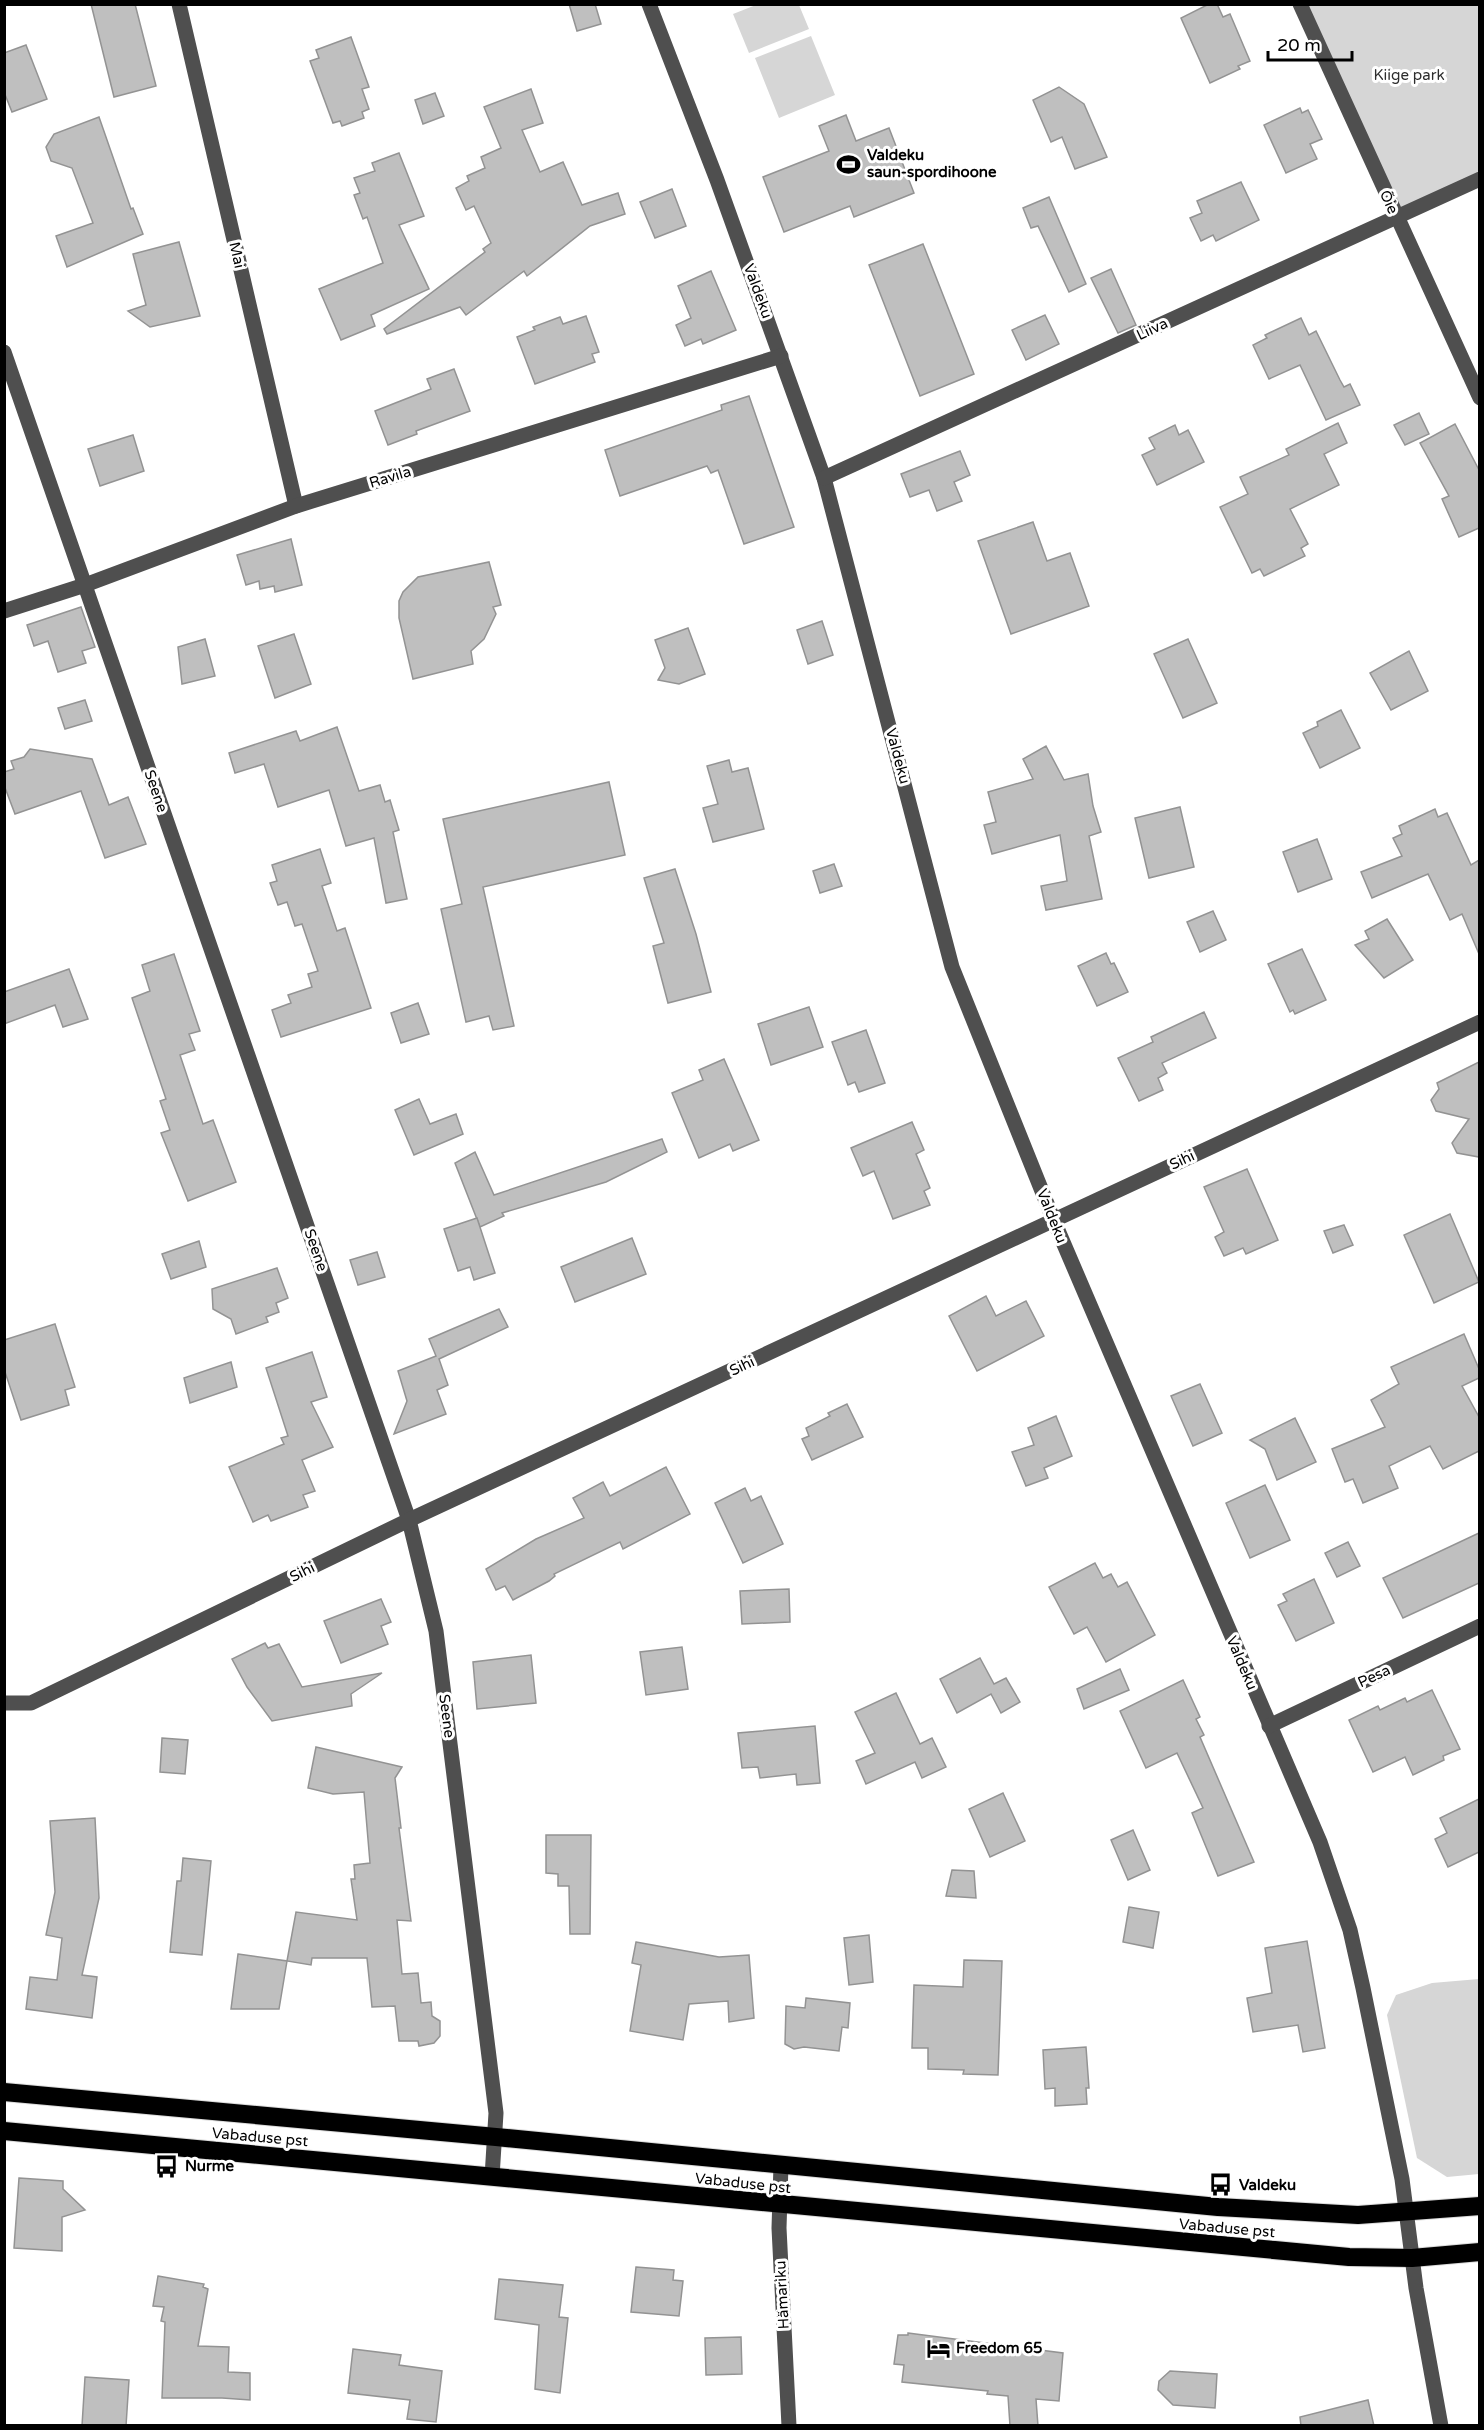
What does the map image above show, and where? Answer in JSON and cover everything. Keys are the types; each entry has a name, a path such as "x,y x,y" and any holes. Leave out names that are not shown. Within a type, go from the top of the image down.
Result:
{"highway":[{"name":"Vabaduse pst","path":"4,2092 1218,2207 1358,2215 1479,2206"},
{"name":"Vabaduse pst","path":"4,2131 1349,2257 1412,2258 1479,2252"}],"street":[{"name":"Mai","path":"179,4 296,506"},
{"name":"Valdeku","path":"649,4 717,180 825,478 952,967 1054,1221 1320,1842 1350,1930 1407,2213 1412,2258 1441,2426"},
{"name":"Õie","path":"1300,4 1479,398"},
{"name":"Liiva","path":"825,478 1479,179"},
{"name":"Seene","path":"4,352 409,1520 436,1631 496,2113 492,2177"},
{"name":"Ravila","path":"4,611 85,585 296,506 781,356"},
{"name":"Sihi","path":"4,1703 31,1703 409,1520 1479,1022"},
{"name":"Pesa","path":"1269,1726 1479,1626"},
{"name":"Hämariku","path":"781,2165 779,2205 789,2426"}],"green space":[{"path":"756,5 799,5 809,29 749,53 733,14"},
{"name":"Kiige park","path":"1300,5 1479,5 1479,179 1396,217"},
{"path":"811,36 835,95 779,118 755,58"},
{"path":"1479,1979 1479,2174 1447,2177 1417,2158 1387,2015 1396,1995 1432,1983"}],"building":[{"path":"91,4 135,4 156,86 114,97"},
{"path":"569,4 595,4 601,24 577,31"},
{"path":"1209,4 1217,4 1223,17 1230,14 1250,61 1238,66 1240,69 1210,83 1181,18"},
{"path":"351,37 369,87 362,89 369,109 362,112 364,118 342,126 340,121 333,123 310,61 319,58 316,50"},
{"path":"26,45 47,99 12,112 4,92 4,53"},
{"path":"1059,87 1084,104 1107,157 1075,169 1062,137 1051,142 1033,100"},
{"path":"531,89 543,123 522,130 540,172 563,162 582,205 618,193 625,214 590,226 527,276 524,271 466,315 460,307 387,334 384,329 485,252 483,249 491,243 474,206 466,210 456,188 469,181 467,176 485,168 481,157 501,148 484,107"},
{"path":"435,93 444,116 423,124 415,100"},
{"path":"1300,108 1302,113 1308,110 1322,139 1310,144 1317,159 1286,173 1264,125"},
{"name":"Valdeku saun-spordihoone","path":"846,115 856,141 889,128 914,193 854,217 850,206 784,232 763,177 829,151 819,126"},
{"path":"99,117 131,209 133,208 143,234 67,267 56,236 93,223 72,168 51,161 46,147 54,134"},
{"path":"399,153 424,216 399,225 429,289 371,315 375,326 341,340 319,289 383,263 367,217 363,219 354,195 360,193 354,178 375,171 372,163"},
{"path":"1241,182 1259,220 1216,241 1213,235 1201,241 1190,218 1202,213 1197,201"},
{"path":"672,189 686,226 655,238 640,202"},
{"path":"1049,197 1086,284 1069,292 1038,226 1031,228 1023,208"},
{"path":"179,242 200,316 150,327 128,311 146,305 133,254"},
{"path":"923,244 974,374 920,396 869,265"},
{"path":"1111,269 1136,325 1118,333 1091,278"},
{"path":"711,271 736,330 703,344 701,339 685,346 676,325 691,318 678,286"},
{"path":"1045,315 1059,344 1026,360 1012,330"},
{"path":"586,316 599,352 592,354 595,362 535,384 517,337 535,330 533,327 560,317 563,324"},
{"path":"1301,318 1309,335 1316,331 1344,387 1350,384 1360,405 1326,420 1300,365 1269,379 1253,345 1267,338 1265,335"},
{"path":"454,369 470,411 416,431 417,434 388,445 375,411 431,389 427,379"},
{"path":"749,396 794,527 744,544 718,470 711,473 707,466 620,496 605,450 722,410 721,405"},
{"path":"1419,413 1429,434 1405,445 1394,425"},
{"path":"1338,423 1347,443 1324,454 1339,485 1290,509 1308,544 1301,548 1305,556 1264,576 1260,569 1252,573 1220,507 1248,494 1240,477 1289,455 1286,449"},
{"path":"1455,424 1479,470 1479,528 1459,537 1442,499 1449,496 1420,443"},
{"path":"1175,425 1179,435 1188,430 1204,462 1157,485 1142,455 1155,449 1149,438"},
{"path":"133,435 144,471 100,486 88,449"},
{"path":"960,451 970,475 954,482 962,501 937,511 929,490 910,497 901,474"},
{"path":"1033,522 1047,561 1070,553 1089,606 1011,634 978,541"},
{"path":"291,539 302,585 275,592 274,586 260,589 259,581 246,585 237,555"},
{"path":"489,562 501,605 493,607 496,614 484,639 471,651 473,664 413,679 399,618 399,601 403,592 418,577"},
{"path":"81,607 95,647 82,651 86,663 58,672 48,641 34,646 27,625"},
{"path":"822,621 833,655 808,664 797,630"},
{"path":"688,628 705,674 679,684 658,680 665,668 655,640"},
{"path":"294,634 311,684 275,698 258,646"},
{"path":"205,639 215,676 182,684 178,647"},
{"path":"1188,639 1217,703 1183,718 1154,654"},
{"path":"1409,651 1428,691 1391,710 1370,673"},
{"path":"85,700 92,721 65,729 58,708"},
{"path":"1341,710 1360,748 1320,768 1303,733 1318,726 1317,722"},
{"path":"337,727 359,791 380,785 385,802 390,800 399,830 393,832 407,899 386,903 374,838 346,846 329,790 278,807 264,764 235,773 229,753 296,731 300,741"},
{"path":"1046,746 1064,780 1088,774 1093,806 1101,832 1089,836 1102,899 1046,910 1041,886 1067,881 1060,835 992,854 984,825 996,822 988,792 1033,779 1023,759"},
{"path":"30,749 92,759 109,805 128,797 146,844 105,858 81,791 15,814 4,785 4,772 14,769 11,761 24,757"},
{"path":"729,760 732,772 748,768 764,829 713,842 703,808 718,804 707,766"},
{"path":"609,782 625,855 483,887 514,1026 493,1030 489,1016 466,1022 441,909 462,904 443,819"},
{"path":"1180,807 1194,867 1149,878 1135,818"},
{"path":"1435,809 1438,817 1447,813 1471,865 1479,860 1479,954 1462,914 1450,920 1428,874 1372,898 1361,872 1402,856 1393,838 1402,834 1399,826"},
{"path":"1317,839 1332,879 1298,892 1283,852"},
{"path":"320,849 331,883 322,886 337,931 345,928 371,1008 281,1037 272,1010 291,1003 288,995 312,987 308,974 318,971 302,924 295,926 287,902 278,905 270,883 277,881 272,865"},
{"path":"834,864 842,886 820,893 813,871"},
{"path":"675,869 696,934 711,992 668,1003 653,946 664,943 644,878"},
{"path":"1213,911 1226,940 1200,952 1187,922"},
{"path":"1387,919 1413,960 1384,978 1355,945 1369,939 1365,931"},
{"path":"1302,949 1326,1000 1295,1014 1293,1010 1290,1012 1268,964"},
{"path":"1106,953 1111,964 1114,963 1128,992 1097,1006 1078,966"},
{"path":"174,954 200,1031 189,1034 195,1050 180,1055 203,1124 213,1120 236,1182 188,1201 161,1133 170,1130 160,1101 166,1099 132,998 150,991 142,965"},
{"path":"69,969 88,1019 63,1027 55,1005 4,1024 4,992"},
{"path":"418,1003 429,1034 401,1043 391,1013"},
{"path":"809,1007 823,1047 771,1065 758,1024"},
{"path":"1204,1012 1216,1038 1162,1063 1167,1073 1158,1078 1163,1090 1139,1101 1118,1058 1153,1042 1151,1037"},
{"path":"866,1030 885,1083 859,1092 855,1082 848,1085 832,1042"},
{"path":"724,1059 759,1140 733,1151 730,1144 699,1158 672,1093 703,1080 699,1070"},
{"path":"1479,1062 1479,1157 1457,1153 1452,1143 1469,1119 1436,1111 1431,1100 1439,1089 1437,1083"},
{"path":"419,1099 430,1124 456,1114 463,1134 414,1155 395,1110"},
{"path":"912,1122 924,1150 916,1154 930,1188 924,1191 930,1205 893,1219 874,1171 863,1176 851,1148"},
{"path":"662,1139 667,1152 606,1182 502,1213 504,1216 480,1227 455,1163 475,1152 494,1195"},
{"path":"1247,1169 1278,1240 1246,1254 1243,1248 1224,1256 1215,1237 1224,1232 1204,1187"},
{"path":"1450,1214 1479,1282 1434,1303 1404,1235"},
{"path":"477,1218 495,1273 474,1280 470,1267 458,1271 444,1229"},
{"path":"1344,1225 1353,1245 1333,1253 1324,1231"},
{"path":"632,1238 646,1274 575,1302 561,1267"},
{"path":"199,1241 206,1267 171,1279 162,1254"},
{"path":"377,1252 385,1277 358,1285 350,1260"},
{"path":"277,1268 288,1298 276,1303 279,1312 266,1317 268,1322 236,1334 231,1319 213,1309 212,1289"},
{"path":"986,1296 996,1316 1026,1301 1044,1336 977,1371 949,1316"},
{"path":"499,1309 508,1327 439,1359 448,1385 437,1390 446,1414 394,1434 407,1401 398,1371 436,1356 429,1339"},
{"path":"55,1324 75,1387 65,1390 69,1405 21,1420 4,1369 4,1340"},
{"path":"1464,1334 1479,1369 1479,1378 1462,1386 1479,1417 1479,1451 1443,1469 1430,1446 1389,1466 1398,1488 1363,1503 1353,1479 1345,1482 1332,1449 1385,1427 1371,1400 1399,1384 1391,1367"},
{"path":"312,1352 327,1397 311,1402 333,1447 302,1460 315,1491 303,1495 308,1507 271,1521 268,1515 253,1522 229,1467 284,1444 281,1438 288,1436 266,1368"},
{"path":"231,1362 237,1387 190,1403 184,1378"},
{"path":"1200,1384 1222,1433 1193,1446 1171,1396"},
{"path":"847,1404 863,1437 812,1460 802,1439 809,1436 806,1428 830,1416 828,1413"},
{"path":"1056,1416 1072,1456 1044,1468 1048,1478 1026,1486 1012,1452 1034,1445 1028,1428"},
{"path":"1295,1418 1316,1462 1277,1480 1265,1449 1250,1440"},
{"path":"666,1467 690,1514 623,1549 620,1542 554,1574 555,1576 549,1581 513,1600 505,1586 496,1590 486,1569 536,1539 584,1518 573,1498 603,1482 610,1496"},
{"path":"1265,1485 1290,1540 1250,1558 1226,1503"},
{"path":"745,1488 751,1501 761,1496 783,1544 743,1563 715,1503"},
{"path":"1479,1533 1479,1583 1403,1618 1383,1578"},
{"path":"1348,1542 1360,1566 1337,1577 1325,1553"},
{"path":"1095,1563 1103,1578 1111,1574 1118,1587 1127,1582 1155,1635 1106,1662 1087,1627 1074,1634 1049,1587"},
{"path":"1314,1579 1334,1623 1296,1641 1278,1605 1287,1601 1283,1594"},
{"path":"789,1589 790,1622 742,1624 740,1591"},
{"path":"381,1599 391,1622 381,1626 388,1644 341,1663 324,1621"},
{"path":"265,1643 268,1648 279,1644 302,1687 382,1673 351,1694 352,1706 272,1721 247,1687 232,1659"},
{"path":"682,1647 688,1689 646,1695 640,1652"},
{"path":"531,1655 536,1703 477,1709 473,1662"},
{"path":"980,1658 994,1684 1006,1678 1020,1702 1001,1713 991,1694 957,1713 940,1679"},
{"path":"1120,1669 1129,1690 1084,1709 1077,1689"},
{"path":"1183,1680 1200,1717 1196,1719 1204,1735 1200,1737 1254,1862 1218,1876 1192,1813 1203,1808 1177,1753 1146,1768 1120,1711"},
{"path":"1432,1690 1460,1749 1443,1756 1444,1760 1413,1775 1405,1757 1373,1772 1349,1720 1378,1706 1380,1710 1405,1698 1407,1702"},
{"path":"896,1693 920,1744 932,1738 946,1767 922,1778 915,1762 866,1784 856,1761 875,1753 855,1712"},
{"path":"815,1726 820,1783 797,1785 796,1774 760,1778 758,1767 742,1768 738,1733"},
{"path":"162,1738 188,1740 185,1774 160,1772"},
{"path":"316,1747 402,1767 395,1778 411,1921 397,1920 402,1974 418,1973 421,2003 431,2002 432,2016 440,2021 440,2036 434,2043 419,2046 418,2041 399,2041 395,2006 372,2007 367,1958 312,1958 311,1965 287,1961 296,1912 357,1920 351,1879 355,1879 354,1865 370,1863 364,1792 333,1794 308,1788"},
{"path":"1003,1793 1025,1841 990,1857 969,1809"},
{"path":"1479,1799 1479,1852 1448,1867 1435,1839 1447,1833 1440,1818"},
{"path":"95,1818 99,1898 82,1975 97,1977 92,2018 26,2009 30,1977 57,1980 62,1938 46,1935 55,1892 50,1821"},
{"path":"1133,1830 1150,1870 1128,1880 1111,1840"},
{"path":"546,1835 591,1835 590,1934 570,1934 569,1886 558,1886 558,1874 546,1873"},
{"path":"183,1858 211,1861 202,1955 170,1952 177,1881 181,1881"},
{"path":"952,1870 974,1871 976,1898 946,1896"},
{"path":"1129,1907 1159,1912 1153,1948 1123,1942"},
{"path":"869,1935 873,1982 849,1985 844,1938"},
{"path":"1307,1941 1325,2048 1303,2052 1298,2025 1253,2032 1247,1998 1272,1993 1265,1948"},
{"path":"636,1942 719,1957 749,1955 754,2018 729,2022 728,2001 689,2004 683,2040 630,2031 641,1965 632,1963"},
{"path":"238,1954 287,1961 279,2009 231,2009"},
{"path":"964,1960 1002,1961 998,2075 963,2074 964,2070 928,2069 928,2048 912,2048 914,1985 963,1987"},
{"path":"806,1998 850,2003 848,2028 842,2027 839,2051 804,2047 794,2049 785,2044 786,2006 805,2008"},
{"path":"1086,2047 1089,2088 1086,2088 1087,2104 1055,2106 1055,2088 1045,2089 1043,2050"},
{"path":"19,2178 63,2181 63,2189 85,2210 62,2217 62,2251 14,2248"},
{"path":"636,2267 674,2270 673,2280 683,2281 679,2316 631,2312"},
{"path":"158,2276 204,2284 203,2287 208,2289 198,2346 229,2347 228,2372 250,2373 250,2400 162,2398 165,2322 161,2321 164,2307 153,2306"},
{"path":"499,2279 563,2285 559,2317 568,2318 560,2393 535,2389 539,2325 495,2319"},
{"path":"908,2333 1063,2353 1059,2401 1036,2399 1038,2426 1010,2426 1008,2396 987,2394 988,2391 902,2382 904,2365 894,2364 898,2335 908,2335"},
{"path":"741,2337 742,2374 706,2375 705,2338"},
{"path":"353,2349 401,2355 399,2365 442,2371 436,2422 407,2419 410,2400 348,2393"},
{"path":"1170,2371 1217,2374 1215,2408 1173,2405 1158,2390 1159,2381"},
{"path":"85,2377 129,2380 126,2426 82,2426"},
{"path":"1368,2400 1374,2426 1301,2426 1300,2417"}],"place":[{"name":"Valdeku saun-spordihoone","path":"849,164"},
{"name":"Nurme","path":"167,2166"},
{"name":"Valdeku","path":"1221,2185"},
{"name":"Freedom 65","path":"938,2348"}]}
